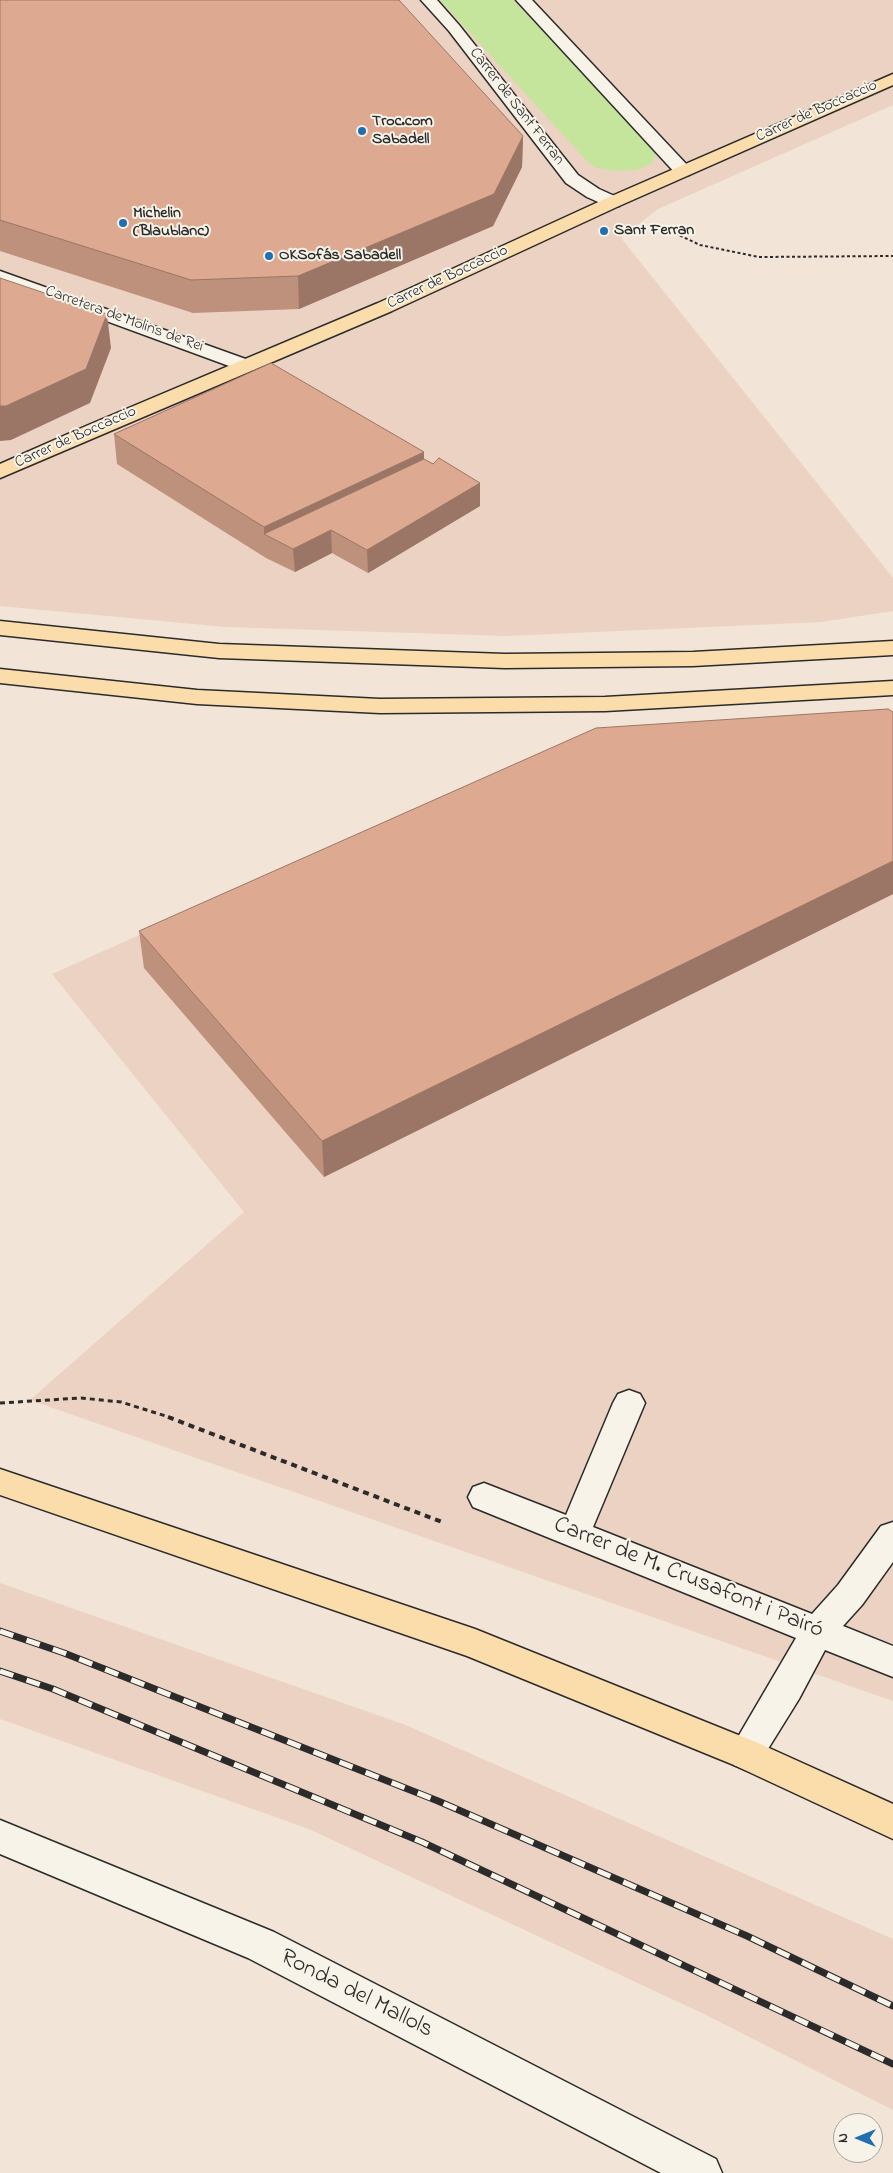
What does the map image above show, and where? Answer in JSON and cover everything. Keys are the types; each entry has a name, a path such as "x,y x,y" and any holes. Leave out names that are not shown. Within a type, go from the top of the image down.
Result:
{"main road":[{"name":"Carrer de Boccaccio","path":"0,472 93,430 385,307 613,202 893,79"},
{"path":"0,628 69,637 219,651 505,662 694,659 893,648"},
{"path":"0,676 197,697 407,706 642,702 893,688"},
{"path":"0,1482 475,1644 746,1754 893,1822"}],"street":[{"name":"Carrer de Sant Ferran","path":"429,0 454,28 572,179 593,193 613,202"},
{"path":"524,0 683,171"},
{"name":"Carretera de Molins de Rei","path":"0,276 247,366"},
{"path":"574,1534 629,1403"},
{"name":"Carrer de M. Crusafont i Pairó","path":"484,1497 893,1662"},
{"path":"746,1754 787,1688 818,1631 850,1595 893,1536"},
{"name":"Ronda del Mallols","path":"0,1837 260,1946 702,2173"}],"path":[{"path":"613,202 700,245 750,255 893,256"}],"shaded area":[{"path":"0,0 893,0 893,105 658,209 621,238 893,578 893,611 821,622 506,636 226,627 0,606"},
{"path":"893,728 893,1701 30,1400 244,1212 52,974 574,741"},
{"path":"0,1583 403,1724 893,1939 893,2110 706,2015 309,1829 0,1719"}],"green space":[{"path":"440,0 513,0 649,141 655,153 653,163 636,170 615,171 596,168 586,160"}],"building":[{"path":"0,0 399,0 523,136 494,194 298,276 191,280 0,220"},
{"path":"0,278 107,314 86,369 6,406 0,406"},
{"path":"271,363 424,452 264,527 114,434"},
{"path":"439,458 480,483 367,550 331,530 293,549 264,534 424,459 433,464"},
{"path":"888,709 893,712 893,861 322,1141 139,931 596,728"}],"railway":[{"path":"0,1631 64,1653 438,1801 747,1936 893,2006"},
{"path":"0,1671 53,1689 422,1842 893,2064"}],"place":[{"name":"Troc.com Sabadell","path":"362,131"},
{"name":"Michelin (Blaublanc)","path":"123,223"},
{"name":"Sant Ferran","path":"604,231"},
{"name":"OKSofás Sabadell","path":"269,256"}]}
